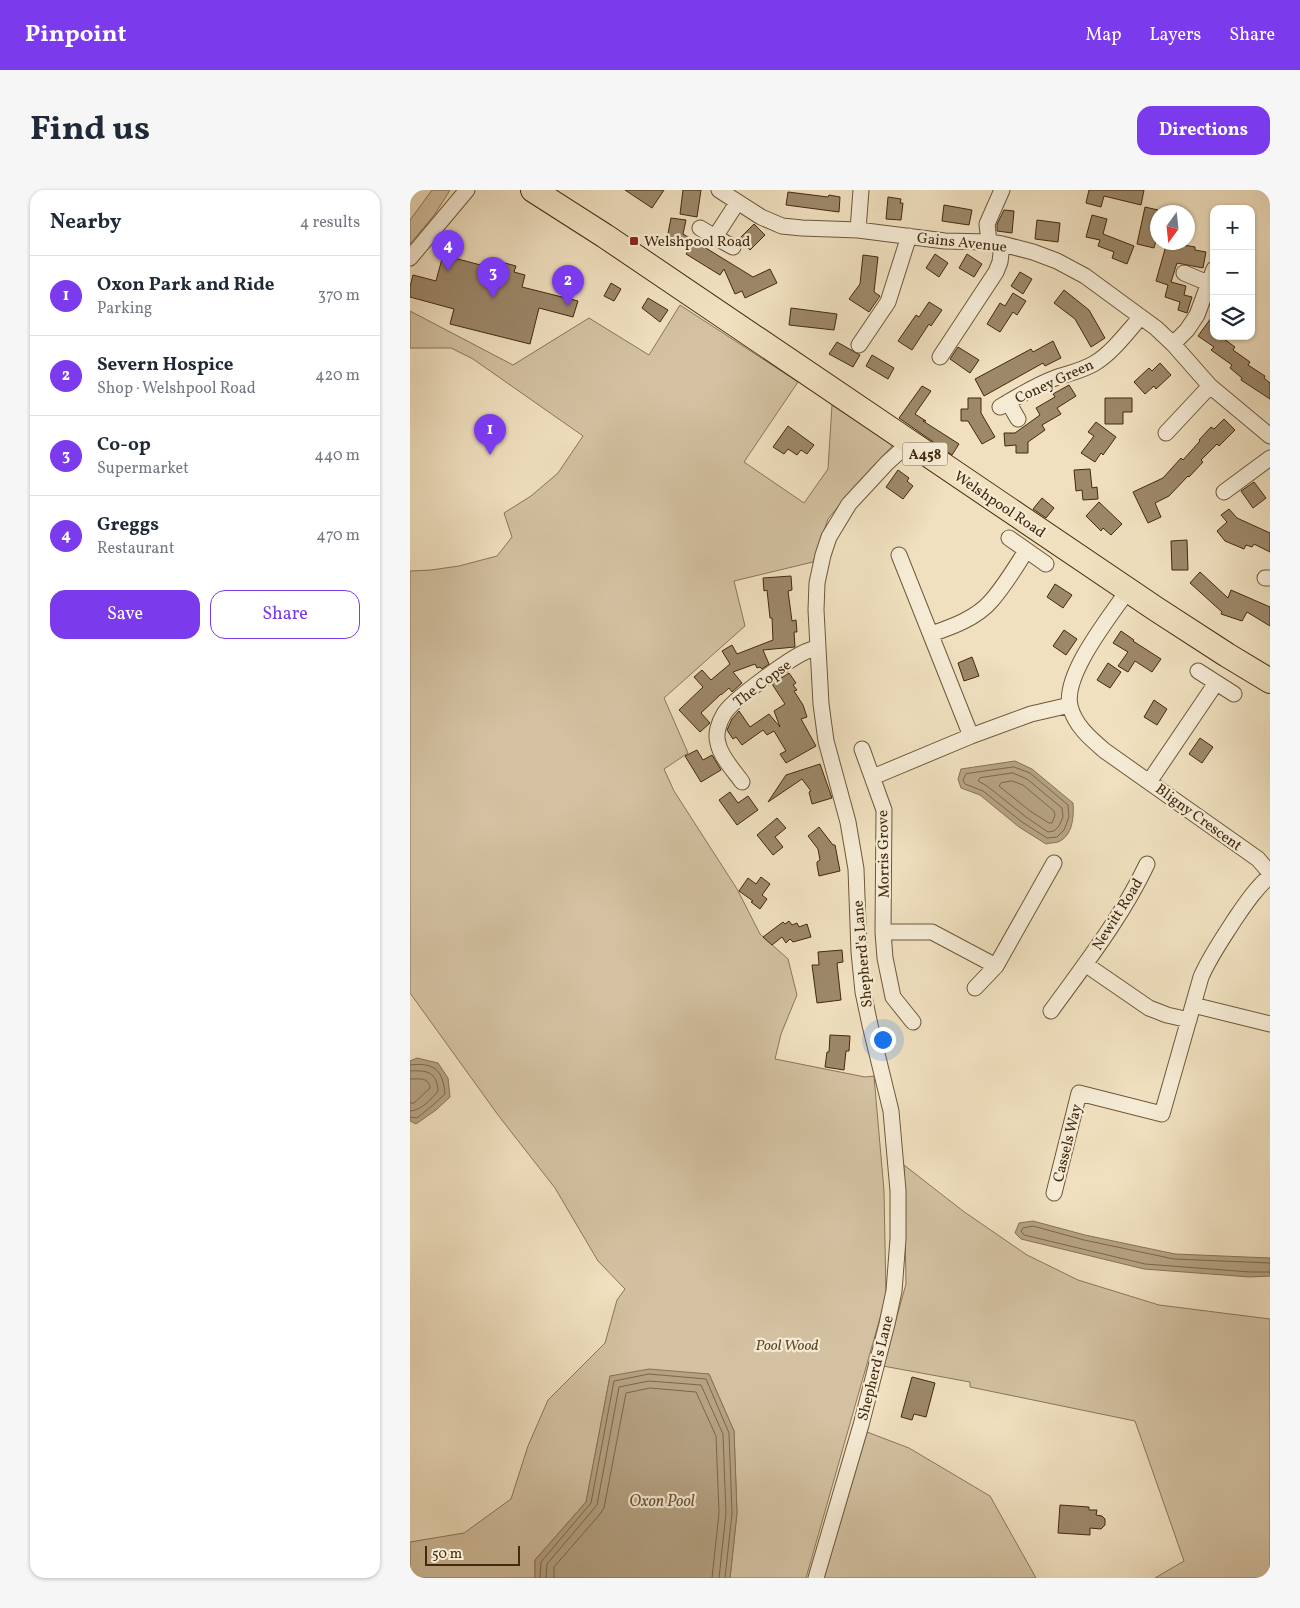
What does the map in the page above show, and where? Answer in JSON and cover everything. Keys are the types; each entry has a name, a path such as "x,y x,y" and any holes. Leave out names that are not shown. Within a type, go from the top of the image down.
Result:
{"main road":[{"name":"Welshpool Road","path":"532,190 605,236 1128,590 1270,681"}],"street":[{"path":"410,258 466,190"},
{"name":"Gains Avenue","path":"719,190 761,217 782,226 858,230 945,241 996,243 1033,252 1057,262 1084,276 1141,317 1173,344 1210,386 1270,436"},
{"path":"858,230 861,190"},
{"path":"940,357 996,272 1000,262 996,243 987,224 1002,190"},
{"path":"715,237 737,203"},
{"path":"700,228 732,247"},
{"path":"859,344 888,302 910,236"},
{"path":"1184,273 1210,276"},
{"path":"1173,344 1187,330 1197,314 1210,279"},
{"name":"Coney Green","path":"1018,419 1004,404 1055,378 1079,371 1095,363 1109,352 1141,317"},
{"path":"1166,433 1210,386"},
{"name":"Shepherd's Lane","path":"816,1578 861,1425 887,1324 894,1291 898,1239 898,1191 891,1111 863,992 859,952 856,869 848,822 826,741 820,704 817,649 817,583 829,537 849,504 909,443"},
{"path":"1224,492 1270,458"},
{"path":"1009,538 1046,564"},
{"path":"930,634 955,626 991,602 1026,551"},
{"path":"899,556 972,736"},
{"name":"Bligny Crescent","path":"1128,590 1080,663 1073,678 1070,705 1078,725 1105,752 1258,859 1270,874"},
{"name":"The Copse","path":"742,782 717,743 717,733 724,713 733,702 790,662 810,649 817,649"},
{"path":"1198,671 1234,694"},
{"name":"Bligny Crescent","path":"1149,782 1216,683"},
{"path":"873,777 1031,714 1070,705"},
{"name":"Morris Grove","path":"862,748 884,810 883,932 885,958 893,997 913,1022"},
{"path":"975,988 996,966 1054,863"},
{"name":"Newitt Road","path":"1051,1011 1085,964 1138,883 1147,864"},
{"path":"1188,1020 1201,977 1210,956 1260,884 1270,874"},
{"path":"883,932 932,932 996,966"},
{"name":"Newitt Road","path":"1085,964 1149,1008 1188,1020"},
{"path":"1193,1005 1270,1024"},
{"name":"Cassels Way","path":"1054,1193 1079,1093 1162,1114 1188,1020"}],"green space":[{"path":"432,190 450,190 435,214 410,244 410,220"},
{"name":"Pool Wood","path":"680,305 798,382 744,462 804,503 828,469 832,405 893,445 853,488 828,519 813,562 734,581 745,626 664,698 688,753 664,769 674,791 737,889 760,934 788,959 797,995 781,1034 775,1059 865,1077 874,1076 884,1191 886,1297 806,1578 730,1578 737,1513 734,1431 709,1374 610,1376 586,1502 535,1560 535,1578 410,1578 410,1542 464,1533 511,1499 528,1446 548,1400 605,1343 617,1300 625,1289 598,1261 555,1188 498,1115 410,993 410,571 459,566 497,556 512,537 504,513 531,496 558,473 583,436 473,359 451,348 410,348 410,311 513,365 589,318 649,355"},
{"path":"904,1165 963,1211 1027,1255 1078,1280 1159,1305 1270,1319 1270,1578 1155,1578 1184,1561 1135,1421 970,1387 970,1382 883,1366 906,1284"},
{"path":"867,1432 909,1448 990,1496 1036,1578 824,1578"}],"water":[{"path":"1015,761 1032,769 1073,803 1073,819 1070,830 1058,842 1046,844 1019,827 980,795 961,788 958,779 961,769"},
{"path":"417,1058 438,1063 448,1078 450,1097 416,1124 410,1121 410,1061"},
{"path":"1033,1221 1085,1235 1175,1254 1270,1258 1270,1276 1250,1277 1144,1269 1021,1239 1015,1233 1019,1223"},
{"name":"Oxon Pool","path":"649,1369 709,1374 734,1431 737,1513 730,1578 535,1578 535,1560 586,1502 610,1376"}],"building":[{"path":"625,190 664,190 652,208"},
{"path":"683,190 701,190 697,217 680,214"},
{"path":"1089,190 1144,190 1141,205 1104,196 1101,207 1086,203"},
{"path":"788,192 840,197 839,212 786,205"},
{"path":"888,197 901,199 900,203 903,203 901,220 886,219"},
{"path":"944,205 972,210 969,225 942,221"},
{"path":"1145,207 1150,208 1150,247 1137,244"},
{"path":"1004,210 1014,211 1012,233 997,231 997,224"},
{"path":"1092,215 1107,219 1103,234 1134,246 1127,264 1112,258 1114,252 1098,246 1100,240 1086,237"},
{"path":"671,218 686,220 683,234 753,277 770,269 777,283 745,298 742,291 735,294 724,269 720,275 686,254 690,248 666,244"},
{"path":"1037,220 1060,223 1058,242 1035,239"},
{"path":"754,224 765,235 750,250 739,239"},
{"path":"1165,250 1206,252 1203,268 1177,263 1171,282 1186,286 1184,295 1192,297 1187,313 1178,310 1180,302 1165,297 1168,285 1156,281"},
{"path":"935,254 948,263 939,277 926,268"},
{"path":"967,254 982,264 974,277 959,268"},
{"path":"443,255 488,267 490,259 516,266 514,272 525,275 522,287 578,301 573,317 539,308 530,344 450,324 454,309 410,297 413,275 436,281"},
{"path":"863,255 878,257 874,292 880,296 869,312 849,299 860,284"},
{"path":"1020,272 1032,279 1023,294 1011,286"},
{"path":"611,283 621,289 614,301 604,296"},
{"path":"1064,290 1089,310 1105,338 1091,347 1075,319 1054,303"},
{"path":"1013,293 1026,301 1017,315 1013,312 1000,332 987,324 1000,303 1005,306"},
{"path":"648,298 668,310 660,322 642,308"},
{"path":"929,302 942,310 931,326 929,324 912,350 898,341 916,315 919,317"},
{"path":"791,308 837,314 834,330 789,325"},
{"path":"1210,320 1210,340 1225,340 1235,347 1233,350 1250,362 1248,365 1265,376 1264,378 1270,383 1270,399 1241,380 1242,378 1230,368 1232,365 1211,350 1214,347 1198,336"},
{"path":"1053,341 1061,358 1045,366 1043,363 984,396 975,379 1031,349 1033,352"},
{"path":"837,342 860,355 853,367 829,354"},
{"path":"958,347 979,360 970,373 950,359"},
{"path":"872,355 894,368 888,379 866,366"},
{"path":"1160,363 1171,375 1156,389 1154,386 1145,394 1134,382 1149,368 1152,371"},
{"path":"1069,385 1076,396 1057,408 1061,414 1042,425 1045,430 1028,442 1028,453 1016,453 1016,445 1005,446 1004,433 1015,433 1040,415 1036,408 1055,397 1053,394"},
{"path":"922,386 931,391 915,414 959,444 952,455 899,418"},
{"path":"968,398 981,398 981,413 995,437 982,444 968,421 961,421 961,409 968,409"},
{"path":"1105,398 1132,398 1132,412 1123,412 1123,424 1105,424"},
{"path":"1224,419 1235,430 1201,460 1203,462 1169,496 1155,503 1161,517 1148,523 1133,492 1163,478 1181,458 1183,460 1211,427 1214,429"},
{"path":"1096,422 1116,437 1103,455 1101,453 1095,462 1081,453 1094,436 1088,432"},
{"path":"788,426 814,445 807,454 801,450 797,455 788,449 784,454 773,447"},
{"path":"1090,469 1092,488 1097,487 1098,499 1083,500 1082,490 1076,491 1074,470"},
{"path":"898,470 909,478 907,481 913,486 903,499 886,487"},
{"path":"1254,482 1266,498 1253,508 1241,491"},
{"path":"1042,498 1054,508 1046,518 1033,509"},
{"path":"1099,502 1122,524 1111,535 1103,528 1101,531 1086,516"},
{"path":"1229,509 1237,518 1270,533 1270,552 1254,544 1252,547 1246,545 1244,549 1225,541 1217,531 1227,522 1221,515"},
{"path":"1187,540 1188,570 1172,570 1171,541"},
{"path":"1200,572 1228,598 1231,590 1270,607 1270,626 1247,612 1242,621 1221,614 1222,612 1190,583"},
{"path":"791,576 792,590 788,591 792,621 796,620 797,632 794,632 795,647 763,650 769,664 762,669 760,667 757,668 755,664 733,672 742,683 732,692 729,688 701,713 710,723 700,732 679,710 703,687 694,677 702,670 711,680 730,664 722,651 732,645 737,654 773,640 772,618 770,618 767,590 764,591 763,578"},
{"path":"1055,584 1072,595 1063,608 1047,597"},
{"path":"1064,630 1077,639 1066,655 1053,646"},
{"path":"1121,631 1161,659 1152,672 1135,661 1128,672 1118,666 1128,652 1113,643"},
{"path":"972,657 979,676 964,681 958,663"},
{"path":"1108,663 1121,672 1110,688 1097,680"},
{"path":"789,673 796,683 793,685 797,690 794,691 803,705 807,717 801,719 816,746 786,763 780,754 786,751 774,731 767,735 763,730 742,745 736,737 733,739 727,730 732,719 739,711 750,727 769,714 780,727 774,711 785,704 772,684"},
{"path":"1154,700 1167,709 1157,725 1144,717"},
{"path":"1200,738 1213,747 1202,763 1189,754"},
{"path":"697,750 703,760 712,755 721,770 701,782 685,756"},
{"path":"820,764 832,798 812,804 809,792 811,791 802,779 768,802 786,775"},
{"path":"730,792 738,803 748,796 758,810 737,825 719,800"},
{"path":"777,818 786,828 775,837 783,847 773,855 757,835"},
{"path":"819,827 835,845 840,871 819,876 817,862 820,860 818,849 808,836"},
{"path":"761,877 770,884 762,895 767,899 760,909 751,902 753,901 739,891 748,878 756,884"},
{"path":"789,921 792,925 797,923 799,927 807,924 811,937 793,942 790,939 786,943 782,937 772,945 763,937 783,922 785,924"},
{"path":"842,950 843,962 837,963 841,1000 817,1003 812,965 819,965 818,952"},
{"path":"830,1035 850,1036 849,1051 846,1051 844,1070 825,1067 827,1052 829,1052"},
{"path":"912,1377 935,1383 926,1417 914,1414 912,1420 901,1417"},
{"path":"1060,1505 1089,1507 1089,1510 1097,1510 1096,1515 1102,1516 1105,1519 1105,1525 1101,1529 1090,1528 1090,1535 1058,1533"}],"place":[{"name":"Welshpool Road","path":"634,241"},
{"name":"Greggs","path":"448,271"},
{"name":"Co-op","path":"493,298"},
{"name":"Severn Hospice","path":"568,306"},
{"name":"Oxon Park and Ride","path":"490,455"}]}
